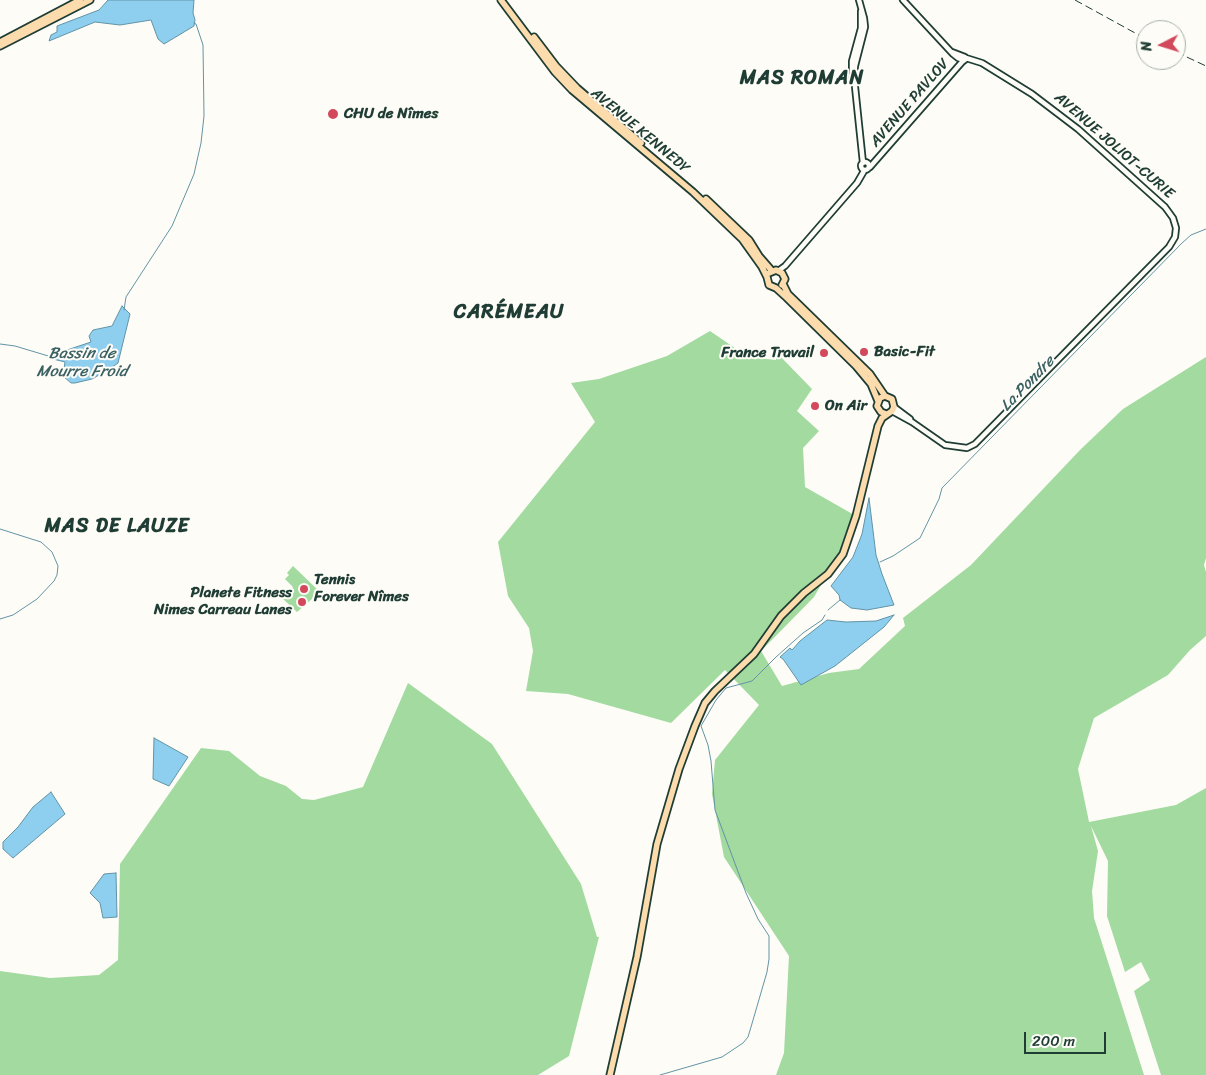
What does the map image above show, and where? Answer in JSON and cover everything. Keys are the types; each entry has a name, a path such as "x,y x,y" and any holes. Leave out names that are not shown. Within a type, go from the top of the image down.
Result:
{"main road":[{"path":"0,42 80,0"},
{"path":"0,46 90,0"},
{"name":"AVENUE KENNEDY","path":"502,0 556,66 577,88 721,212 749,240 759,256 778,272"},
{"name":"AVENUE KENNEDY","path":"502,0 541,54 572,90 700,198 742,239 767,276"},
{"path":"610,1075 637,957 657,844 682,761 698,718 705,703 754,654 781,616 808,589 828,574 843,554 856,516 880,420 890,411 893,400 885,396 870,374 788,294 783,284 785,279 778,272 767,276 769,285 776,288 867,377 877,394 877,431"},
{"path":"776,288 783,284"},
{"path":"878,401 885,396"},
{"path":"878,410 890,411"}],"street":[{"name":"AVENUE JOLIOT-CURIE","path":"890,411 912,422 945,446 966,448 975,444 1170,247 1175,237 1176,228 1173,218 1165,207 1078,129 1032,94 982,63 958,58 903,0"},
{"path":"859,1 861,28 851,69 868,163"},
{"name":"AVENUE PAVLOV","path":"778,272 859,180 863,170 868,170 868,163 964,58"}],"green space":[{"path":"710,331 745,355 776,360 777,353 812,389 797,411 819,431 803,448 805,487 856,516 847,540 814,597 761,651 782,686 829,673 859,669 905,626 903,618 971,565 1080,450 1123,409 1206,357 1206,558 1204,565 1206,572 1206,636 1190,650 1168,675 1094,718 1078,769 1089,822 1176,805 1206,788 1206,1075 1161,1075 1134,991 1150,980 1141,962 1125,972 1107,916 1108,861 1091,826 1098,851 1092,891 1094,918 1144,1075 776,1075 784,1053 789,956 724,857 712,794 715,760 759,705 725,670 671,723 568,694 526,691 533,651 529,628 508,596 498,542 595,422 571,383 599,379 667,356"},
{"name":"Tennis Forever Nîmes","path":"293,566 320,592 297,612 282,598 293,587 285,579"},
{"path":"408,683 492,744 581,884 597,937 599,937 569,1056 538,1075 0,1075 0,971 50,978 99,975 118,960 120,864 201,748 229,751 260,776 286,786 302,799 314,800 363,787"}],"water":[{"path":"108,0 194,0 194,26 164,44 158,39 151,20 120,25 95,22 49,41 51,35 57,32 57,26 99,10"},
{"name":"Bassin de Mourre Froid","path":"122,306 130,314 118,363 92,379 71,383 63,376 65,362 53,359 55,354 91,342 89,336 93,330 112,326"},
{"path":"869,498 876,555 894,605 867,610 851,608 840,600 839,595 831,586 853,557 862,534"},
{"path":"894,615 884,627 835,666 801,685 780,657 790,648 792,650 800,641 827,620 846,622 876,621"},
{"path":"154,738 188,757 169,786 153,779"},
{"path":"51,792 65,814 13,858 3,849 3,842 18,827 33,807"},
{"path":"116,873 117,917 103,918 100,903 90,893 104,874"}],"waterway":[{"path":"124,310 126,297 172,226 194,174 201,143 204,116 203,45 194,23"},
{"name":"La Pondre","path":"880,562 893,556 920,538 939,499 942,488 1182,243 1191,235 1206,229"},
{"path":"0,344 15,346 55,358"},
{"path":"0,529 41,542 52,552 58,566 54,581 37,599 13,615 0,619"},
{"name":"La Pondre","path":"828,610 840,600"},
{"path":"660,1075 722,1057 743,1043 748,1037 769,959 769,936 758,919 746,893 715,810 711,761 708,745 701,726 716,700 726,688 752,681 776,657 803,633 822,620 825,615"}],"railway":[{"path":"1075,0 1136,34"},
{"path":"1186,57 1206,66"}],"place":[{"name":"CHU de Nîmes","path":"333,114"},
{"name":"Basic-Fit","path":"864,352"},
{"name":"France Travail","path":"824,353"},
{"name":"On Air","path":"815,406"},
{"name":"Tennis Forever Nîmes","path":"304,589"},
{"name":"Planete Fitness Nimes Carreau Lanes","path":"302,602"}],"district":[{"name":"MAS ROMAN","path":"802,79"},
{"name":"CARÉMEAU","path":"509,313"},
{"name":"MAS DE LAUZE","path":"117,527"}]}
